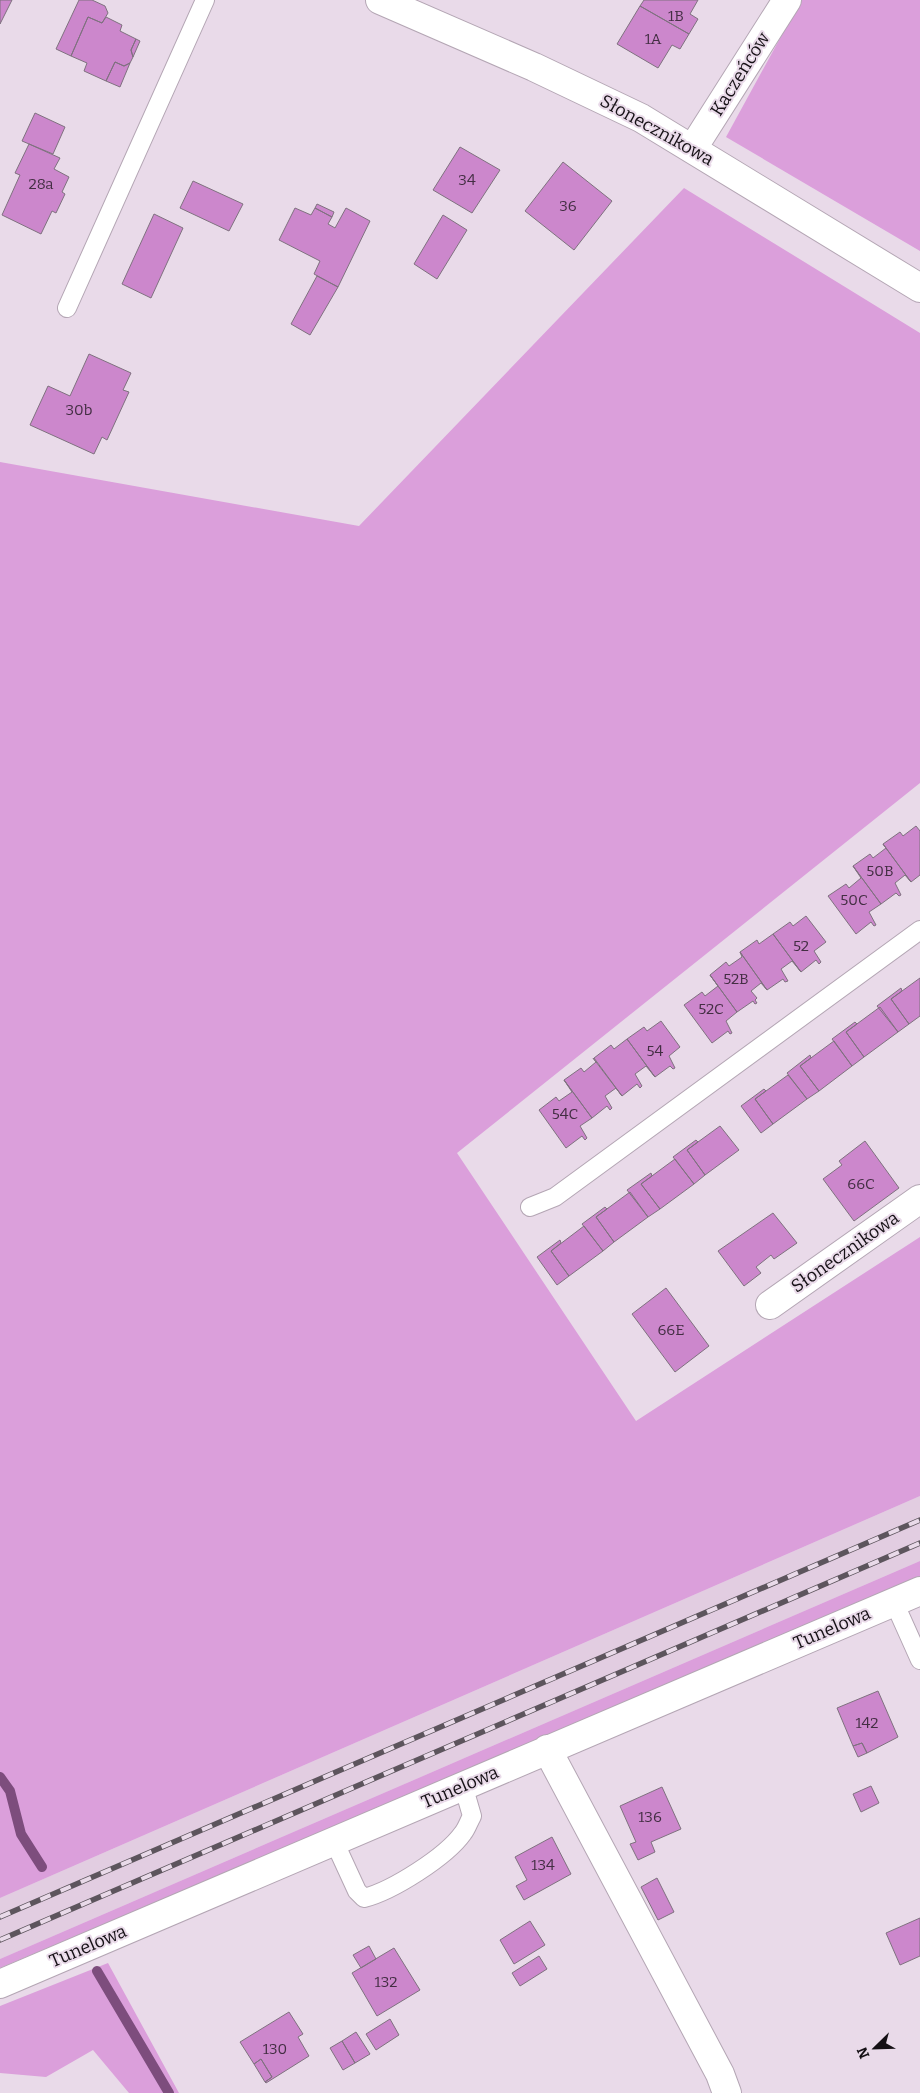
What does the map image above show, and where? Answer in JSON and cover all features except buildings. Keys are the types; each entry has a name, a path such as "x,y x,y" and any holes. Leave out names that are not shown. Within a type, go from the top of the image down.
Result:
{"street":[{"name":"Słonecznikowa","path":"380,0 543,71 641,118 694,148 920,288"},
{"name":"Kaczeńców","path":"694,148 787,0"},
{"name":"Słonecznikowa","path":"770,1305 920,1199"},
{"name":"Tunelowa","path":"0,1984 920,1591"},
{"path":"547,1749 720,2074 727,2093"}],"lane":[{"path":"67,308 205,0"},
{"path":"530,1207 555,1197 920,930"},
{"path":"894,1602 920,1660"},
{"path":"334,1842 357,1891 364,1898 379,1894 442,1856 463,1833 472,1816 463,1785"}],"shaded area":[{"path":"801,0 920,0 920,251 726,137"},
{"path":"684,188 920,333 920,783 457,1153 636,1421 920,1237 920,1496 0,1898 0,462 359,526"},
{"path":"920,1496 920,1561 0,1959 0,1898"},
{"path":"920,1561 920,1579 0,1968 0,1959"},
{"path":"108,1963 179,2093 129,2093 93,2050 46,2077 0,2073 0,2006"}],"waterway":[{"path":"0,1777 10,1791 21,1834 42,1867"},
{"path":"97,1971 169,2093"}],"railway":[{"path":"0,1917 920,1520"},
{"path":"0,1940 920,1543"}]}
